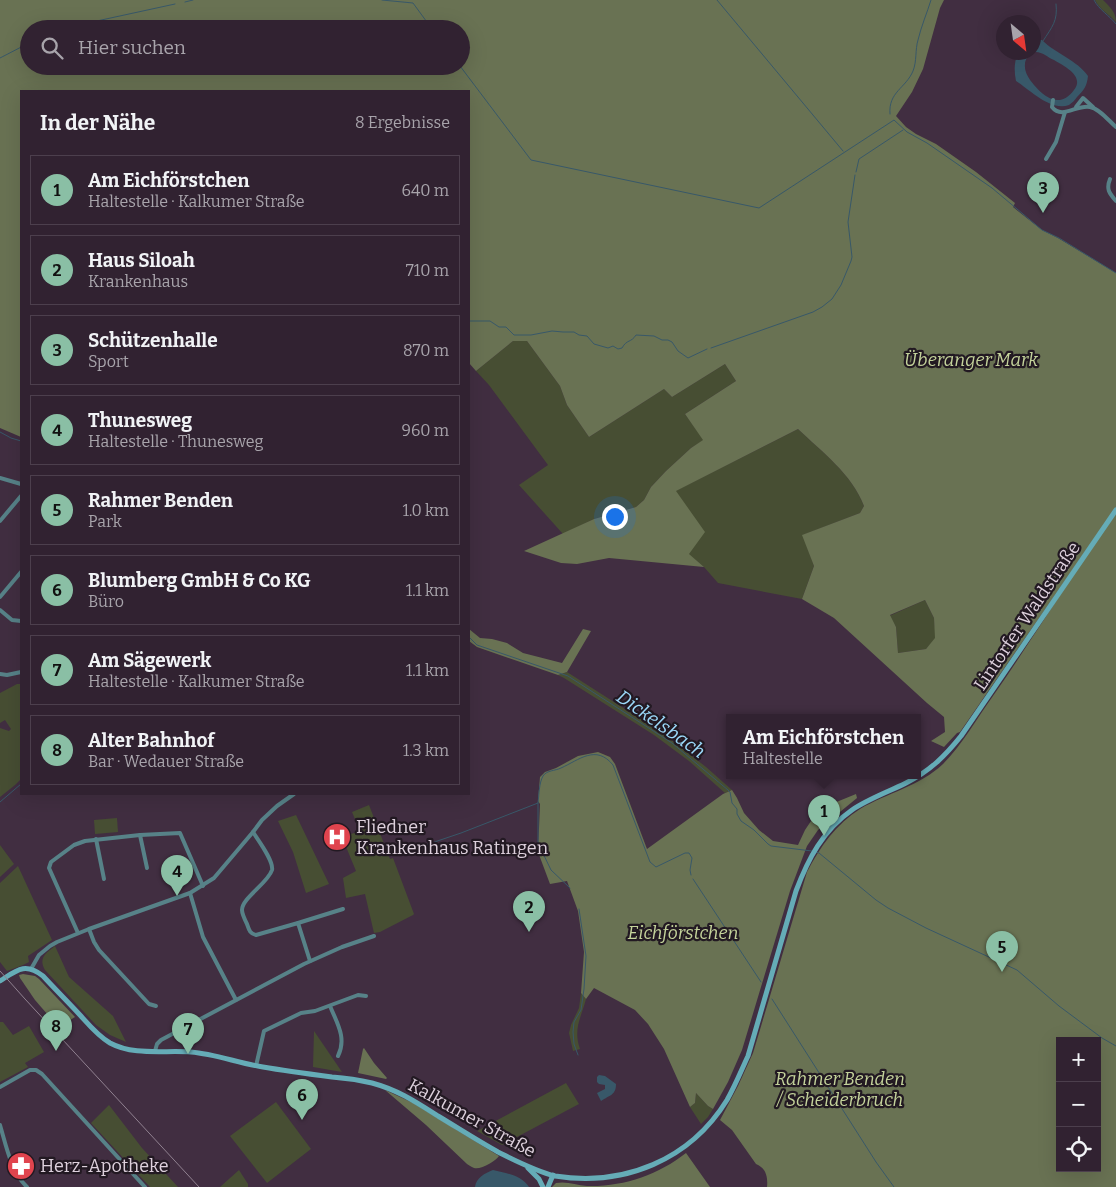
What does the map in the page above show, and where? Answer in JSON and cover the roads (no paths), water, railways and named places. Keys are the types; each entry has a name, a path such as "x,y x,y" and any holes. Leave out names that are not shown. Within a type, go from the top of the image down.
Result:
{"main road":[{"name":"Lintorfer Waldstraße","path":"962,736 1116,510"},
{"name":"Kalkumer Straße","path":"921,774 946,754 962,736"},
{"name":"Kalkumer Straße","path":"0,981 14,972 25,968 31,969 43,976 103,1038 127,1050 206,1054 256,1066 370,1083 404,1095 466,1134 523,1164 553,1175 582,1180 618,1178 651,1168 677,1153 694,1141 714,1119 738,1081 748,1056 794,898 803,872 813,852 824,836 846,815 865,802 912,779"},
{"path":"523,1164 536,1176 543,1187"},
{"path":"543,1187 547,1173"},
{"path":"548,1187 553,1175"}],"street":[{"path":"1075,108 1083,98 1116,127"},
{"path":"1053,100 1052,105 1058,112 1065,112 1084,106 1095,108"},
{"path":"1046,159 1056,142 1065,112"},
{"path":"1110,179 1108,192 1116,201"},
{"path":"0,478 20,484"},
{"path":"0,521 20,497"},
{"path":"0,597 20,573"},
{"path":"0,610 12,620 20,621"},
{"path":"0,674 7,675 20,672"},
{"path":"31,969 34,961 43,950 57,942 190,894 203,886 214,878 262,820 276,806 292,795"},
{"path":"78,933 49,865 74,845 85,840 180,832 203,886"},
{"path":"253,832 272,865 272,870 269,876 246,901 242,909 249,931 252,934 256,935 343,909"},
{"path":"140,835 147,868"},
{"path":"96,839 104,879"},
{"path":"190,894 203,937 236,1000"},
{"path":"298,923 310,961"},
{"path":"89,929 99,950 149,1004 156,1006"},
{"path":"155,1051 157,1044 161,1040 310,961 374,936"},
{"path":"256,1066 264,1032 302,1013 315,1011 358,995 366,996"},
{"path":"330,1006 342,1041 338,1056"},
{"path":"0,1087 30,1070 36,1070 42,1074 145,1187"},
{"path":"0,1125 12,1163 25,1185 19,1187"}],"water":[{"path":"1041,40 1072,61 1088,76 1083,90 1069,105 1062,106 1048,103 1016,81 1016,60 1026,60 1025,70 1029,78 1043,94 1054,100 1064,99 1069,96 1077,85 1075,76 1063,65 1041,52"},
{"path":"599,1075 605,1076 616,1084 614,1093 601,1101 597,1093 605,1089 605,1085 597,1082"},
{"path":"493,1170 518,1177 529,1187 475,1187 479,1178"}],"waterway":[{"path":"185,2 193,0"},
{"path":"382,0 413,3 425,20"},
{"path":"717,0 843,151"},
{"path":"890,114 892,100 913,71 918,40 931,0"},
{"path":"1094,0 1116,24"},
{"path":"101,20 175,4"},
{"path":"1043,41 1052,28 1056,4"},
{"path":"0,58 20,48"},
{"path":"467,75 531,160 759,208 894,120 907,132 927,143 992,188 1042,230 1059,238 1116,273"},
{"path":"856,172 859,159 903,130"},
{"path":"711,348 813,312 832,299 841,285 852,257 848,222 855,175"},
{"path":"470,321 490,321 499,327 506,327 514,335 531,335 552,331 574,332 587,336 594,344 608,348 613,346 618,349 622,348 636,335 654,336 672,342 678,351 688,358 707,349"},
{"path":"0,432 20,441"},
{"name":"Dickelsbach","path":"470,638 477,645 568,676 672,743 728,790 741,821 754,830 768,844 771,846 812,851"},
{"path":"399,854 461,833 538,803 539,789 545,774 581,758 600,755 613,765 650,862 656,867 685,853 689,853 692,858 691,875"},
{"name":"Dickelsbach","path":"0,802 20,785"},
{"path":"538,803 538,843 551,870 570,888"},
{"name":"Dickelsbach","path":"816,852 888,908 926,928 1017,970 1059,1006 1116,1046"},
{"path":"693,879 761,982"},
{"path":"578,1055 574,1044 573,1032 574,1022 581,1010 586,956 579,909"},
{"path":"772,999 894,1187"}],"railway":[{"path":"0,971 199,1187"}],"place":[{"name":"Schützenhalle","path":"1043,213"},
{"name":"Am Eichförstchen","path":"824,836"},
{"name":"Fliedner Krankenhaus Ratingen","path":"337,837"},
{"name":"Thunesweg","path":"177,896"},
{"name":"Haus Siloah","path":"529,932"},
{"name":"Rahmer Benden","path":"1002,972"},
{"name":"Alter Bahnhof","path":"56,1051"},
{"name":"Am Sägewerk","path":"188,1054"},
{"name":"Blumberg GmbH & Co KG","path":"302,1120"},
{"name":"Herz-Apotheke","path":"21,1166"}],"park label":[{"name":"Überanger Mark","path":"971,360"},
{"name":"Eichförstchen","path":"683,933"},
{"name":"Rahmer Benden / Scheiderbruch","path":"840,1089"}]}
